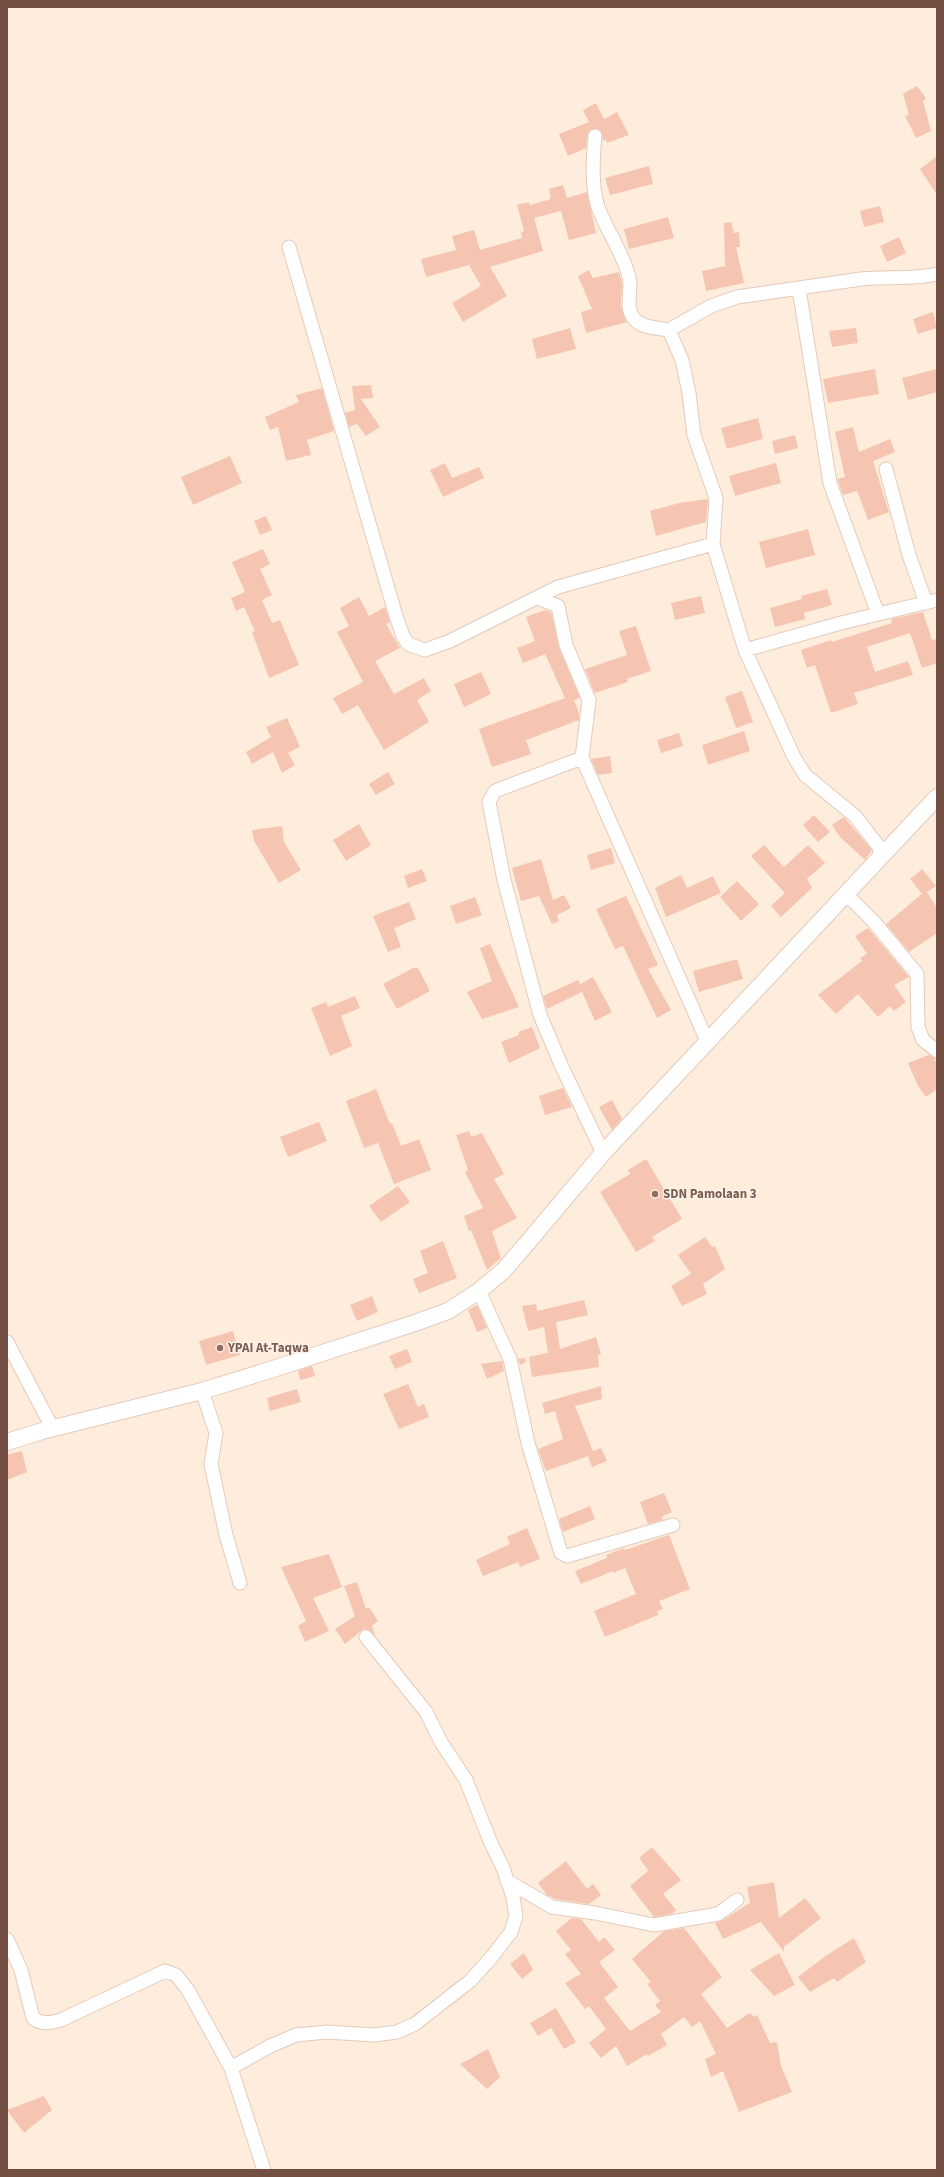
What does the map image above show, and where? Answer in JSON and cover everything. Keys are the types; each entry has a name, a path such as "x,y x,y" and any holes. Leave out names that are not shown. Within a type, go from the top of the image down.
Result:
{"street":[{"path":"595,136 593,164 598,206 629,278 628,306 631,314 637,322 644,325 669,330 694,314 724,301 748,295 799,289 861,278 918,278 937,274"},
{"path":"289,247 396,616 408,644 425,650 450,641 558,587 596,575 713,544"},
{"path":"799,289 830,483 878,614"},
{"path":"669,330 682,360 689,393 694,435 716,498 713,544 745,650 794,757 805,775 856,816 880,848 879,858"},
{"path":"745,650 841,623 931,601 909,555 886,469"},
{"path":"537,598 558,606 566,645 589,700 582,758 708,1043"},
{"path":"582,758 495,790 490,802 504,880 540,1014 565,1074 603,1153"},
{"path":"7,1442 202,1391 415,1323 448,1311 479,1291 502,1271 603,1153 708,1043 937,797"},
{"path":"846,894 874,922 917,974 918,1027 923,1040 937,1051"},
{"path":"479,1291 510,1359 528,1443 561,1553 567,1556 673,1525"},
{"path":"7,1342 53,1429"},
{"path":"202,1391 216,1433 211,1464 226,1535 240,1583"},
{"path":"231,2068 270,2046 296,2036 327,2032 374,2036 397,2032 416,2024 470,1982 511,1932 516,1916 513,1897 466,1780 441,1742 426,1712 366,1637"},
{"path":"507,1881 552,1907 654,1926 718,1914 738,1900"},
{"path":"7,1939 21,1970 34,2018 39,2022 48,2023 61,2020 166,1971 176,1975 188,1990 231,2068 264,2170"}],"building":[{"path":"917,86 926,98 923,101 931,131 916,138 905,116 909,115 903,94"},
{"path":"596,103 604,119 617,112 629,135 607,143 606,139 603,141 600,130 592,129 587,135 586,148 568,156 559,134 589,122 583,110"},
{"path":"937,156 937,195 920,169"},
{"path":"649,166 653,184 610,195 605,178"},
{"path":"563,185 567,198 587,192 596,233 569,240 561,211 534,218 543,251 490,267 507,296 463,322 452,303 481,286 469,265 426,277 421,259 456,250 452,236 474,230 480,250 522,238 521,232 524,231 517,205 529,202 530,205 551,199 549,189"},
{"path":"880,206 884,222 864,227 860,211"},
{"path":"668,217 674,238 629,249 624,229"},
{"path":"731,222 734,233 739,232 740,247 736,247 744,283 706,291 702,271 725,266 724,223"},
{"path":"899,237 906,253 887,262 880,246"},
{"path":"589,270 593,278 619,272 622,284 621,307 627,322 586,333 581,312 592,309 578,276"},
{"path":"933,312 937,328 918,334 913,319"},
{"path":"570,328 576,349 537,359 532,339"},
{"path":"856,328 858,343 832,347 829,331"},
{"path":"875,369 879,394 828,403 823,379"},
{"path":"937,369 937,392 908,400 902,378"},
{"path":"371,385 373,398 361,399 380,427 366,436 357,424 349,427 345,413 355,410 352,386"},
{"path":"322,388 334,431 307,440 311,455 286,461 278,427 270,430 265,417 299,402 296,395"},
{"path":"758,418 763,439 727,449 721,428"},
{"path":"853,427 859,452 890,439 895,452 873,461 889,512 868,520 857,491 843,495 837,479 845,477 835,432"},
{"path":"795,435 798,448 775,454 772,441"},
{"path":"230,456 242,483 193,505 181,477"},
{"path":"445,463 452,478 479,467 484,478 443,497 430,470"},
{"path":"776,463 781,483 735,496 729,476"},
{"path":"708,499 706,522 656,536 650,511 679,503"},
{"path":"266,516 272,530 260,535 254,521"},
{"path":"808,529 815,555 766,568 759,542"},
{"path":"263,549 270,564 260,569 272,595 262,600 272,623 280,620 299,665 269,678 252,632 255,631 244,607 236,611 231,598 245,592 232,562"},
{"path":"827,589 832,605 804,613 805,619 775,627 770,608 802,599 801,596"},
{"path":"701,596 705,613 675,620 671,603"},
{"path":"359,597 369,616 385,607 390,622 386,624 400,648 375,661 394,694 424,678 431,691 417,700 429,722 384,750 358,705 342,714 333,698 363,682 337,632 349,626 340,608"},
{"path":"545,610 551,612 559,648 580,698 574,700 579,713 579,720 526,740 531,754 492,767 479,729 565,698 545,654 523,663 517,648 535,641 526,617"},
{"path":"923,612 932,640 937,639 937,663 922,668 910,633 867,647 875,672 908,661 913,675 854,693 858,704 831,713 815,665 807,668 801,650 892,623 891,619"},
{"path":"636,626 651,671 627,679 628,682 595,693 585,669 627,655 619,631"},
{"path":"481,672 491,694 464,707 454,684"},
{"path":"742,691 753,722 736,728 725,697"},
{"path":"287,718 300,747 288,753 295,765 282,773 273,752 252,764 246,752 271,737 266,727"},
{"path":"744,731 750,751 708,765 702,745"},
{"path":"679,733 683,746 661,753 657,740"},
{"path":"610,756 612,773 598,775 591,759"},
{"path":"388,772 395,784 376,795 369,784"},
{"path":"814,815 830,832 818,842 803,825"},
{"path":"844,817 872,850 865,860 840,837 832,825"},
{"path":"359,824 371,845 346,861 333,840"},
{"path":"282,826 284,842 301,870 279,883 254,841 252,830"},
{"path":"764,845 784,867 808,845 825,863 807,879 812,888 781,917 771,906 785,893 751,856"},
{"path":"611,848 615,863 591,870 587,855"},
{"path":"541,859 553,900 564,895 571,908 557,915 559,921 552,924 539,896 521,901 512,868"},
{"path":"422,869 427,881 408,888 404,876"},
{"path":"922,869 936,886 927,892 937,908 937,933 909,952 886,924 922,894 910,879"},
{"path":"681,875 687,888 713,876 721,893 666,917 655,888"},
{"path":"737,881 759,904 741,921 720,897"},
{"path":"626,896 658,965 648,969 671,1010 657,1018 623,946 615,949 596,909"},
{"path":"475,897 482,915 456,924 450,906"},
{"path":"409,902 416,919 394,928 401,947 388,952 373,916"},
{"path":"868,928 909,977 894,985 906,1002 894,1011 890,1006 878,1017 858,994 836,1014 818,995 862,961 860,958 867,954 855,936"},
{"path":"490,944 519,1007 482,1019 467,992 492,981 480,948"},
{"path":"737,959 743,979 699,992 693,971"},
{"path":"413,968 418,968 430,991 397,1009 383,984"},
{"path":"593,977 612,1012 595,1021 582,992 547,1009 543,996 578,980 580,984"},
{"path":"355,996 360,1008 341,1016 352,1046 330,1056 311,1008 326,1002 328,1007"},
{"path":"532,1027 540,1048 509,1063 501,1042 519,1035 518,1032"},
{"path":"929,1055 934,1058 937,1065 937,1089 926,1097 918,1086 908,1063"},
{"path":"563,1088 572,1107 545,1115 539,1096"},
{"path":"376,1089 390,1124 392,1123 401,1146 419,1139 431,1170 394,1184 378,1143 364,1148 346,1101"},
{"path":"612,1100 622,1119 612,1130 599,1107"},
{"path":"319,1122 327,1141 288,1157 280,1137"},
{"path":"469,1131 471,1137 482,1133 504,1174 494,1179 517,1218 492,1231 501,1258 487,1270 471,1230 469,1231 464,1216 483,1208 465,1172 468,1170 456,1135"},
{"path":"646,1159 682,1219 652,1237 655,1241 636,1252 600,1192 630,1174 628,1170"},
{"path":"398,1186 410,1202 381,1222 369,1206"},
{"path":"705,1237 712,1247 715,1246 725,1269 703,1284 707,1294 682,1306 671,1286 691,1274 678,1255"},
{"path":"443,1241 457,1278 419,1293 413,1279 428,1273 420,1251"},
{"path":"372,1296 378,1312 357,1321 350,1305"},
{"path":"584,1300 588,1315 556,1322 560,1349 596,1337 601,1354 598,1355 599,1367 532,1377 529,1357 548,1353 544,1327 528,1331 522,1306 536,1304 537,1311"},
{"path":"477,1305 487,1328 477,1332 468,1310"},
{"name":"YPAI At-Taqwa","path":"233,1331 240,1355 206,1365 199,1341"},
{"path":"407,1349 412,1362 395,1369 389,1356"},
{"path":"525,1358 526,1362 520,1365 518,1359"},
{"path":"502,1361 504,1371 487,1379 481,1364"},
{"path":"312,1366 315,1376 300,1380 298,1371"},
{"path":"408,1384 418,1407 424,1404 429,1417 399,1429 383,1394"},
{"path":"601,1386 602,1399 575,1406 593,1451 601,1448 607,1461 592,1467 588,1456 546,1471 538,1449 563,1439 555,1411 545,1414 542,1403"},
{"path":"297,1389 301,1402 270,1411 267,1398"},
{"path":"22,1451 27,1472 7,1480 7,1455"},
{"path":"664,1493 672,1512 661,1517 663,1520 648,1524 640,1502"},
{"path":"590,1506 595,1519 563,1532 559,1519"},
{"path":"527,1528 540,1559 520,1567 518,1562 483,1576 476,1560 510,1544 507,1537"},
{"path":"669,1535 690,1589 659,1601 663,1609 657,1611 658,1615 605,1637 594,1611 636,1594 625,1568 613,1573 613,1571 581,1584 575,1571 607,1558 606,1555 624,1548 625,1550"},
{"path":"329,1554 342,1587 313,1598 329,1631 305,1642 298,1626 306,1621 281,1567"},
{"path":"357,1582 366,1609 369,1607 378,1621 372,1626 375,1635 369,1630 364,1629 345,1644 335,1629 355,1616 344,1586"},
{"path":"652,1847 681,1880 663,1894 676,1910 672,1914 654,1917 630,1886 647,1872 648,1870 639,1858"},
{"path":"566,1861 587,1889 593,1884 601,1895 589,1904 555,1899 547,1895 538,1883"},
{"path":"774,1882 779,1918 805,1898 821,1918 784,1947 784,1952 761,1922 723,1939 715,1923 723,1920 750,1903 747,1887"},
{"path":"572,1918 581,1919 599,1942 604,1937 615,1950 599,1962 618,1987 604,1998 630,2031 661,2012 655,2005 660,2001 647,1984 651,1982 632,1959 664,1931 684,1928 722,1977 701,1994 727,2028 750,2013 754,2017 757,2015 770,2043 777,2042 781,2066 792,2092 739,2112 723,2071 711,2077 705,2059 716,2054 700,2021 692,2027 684,2017 661,2034 667,2045 648,2056 647,2054 627,2066 616,2046 601,2058 589,2043 606,2029 589,2006 585,2009 565,1983 581,1974 565,1954 571,1950 556,1931"},
{"path":"854,1938 866,1962 837,1982 834,1978 810,1992 798,1977 824,1957"},
{"path":"524,1953 533,1970 522,1979 510,1964"},
{"path":"779,1953 795,1985 774,1996 750,1970"},
{"path":"556,2008 576,2042 564,2049 551,2028 538,2036 530,2023"},
{"path":"488,2049 500,2077 487,2089 460,2064"},
{"path":"44,2096 52,2110 24,2133 7,2110"}],"place":[{"name":"SDN Pamolaan 3","path":"655,1194"},
{"name":"YPAI At-Taqwa","path":"220,1348"}]}
